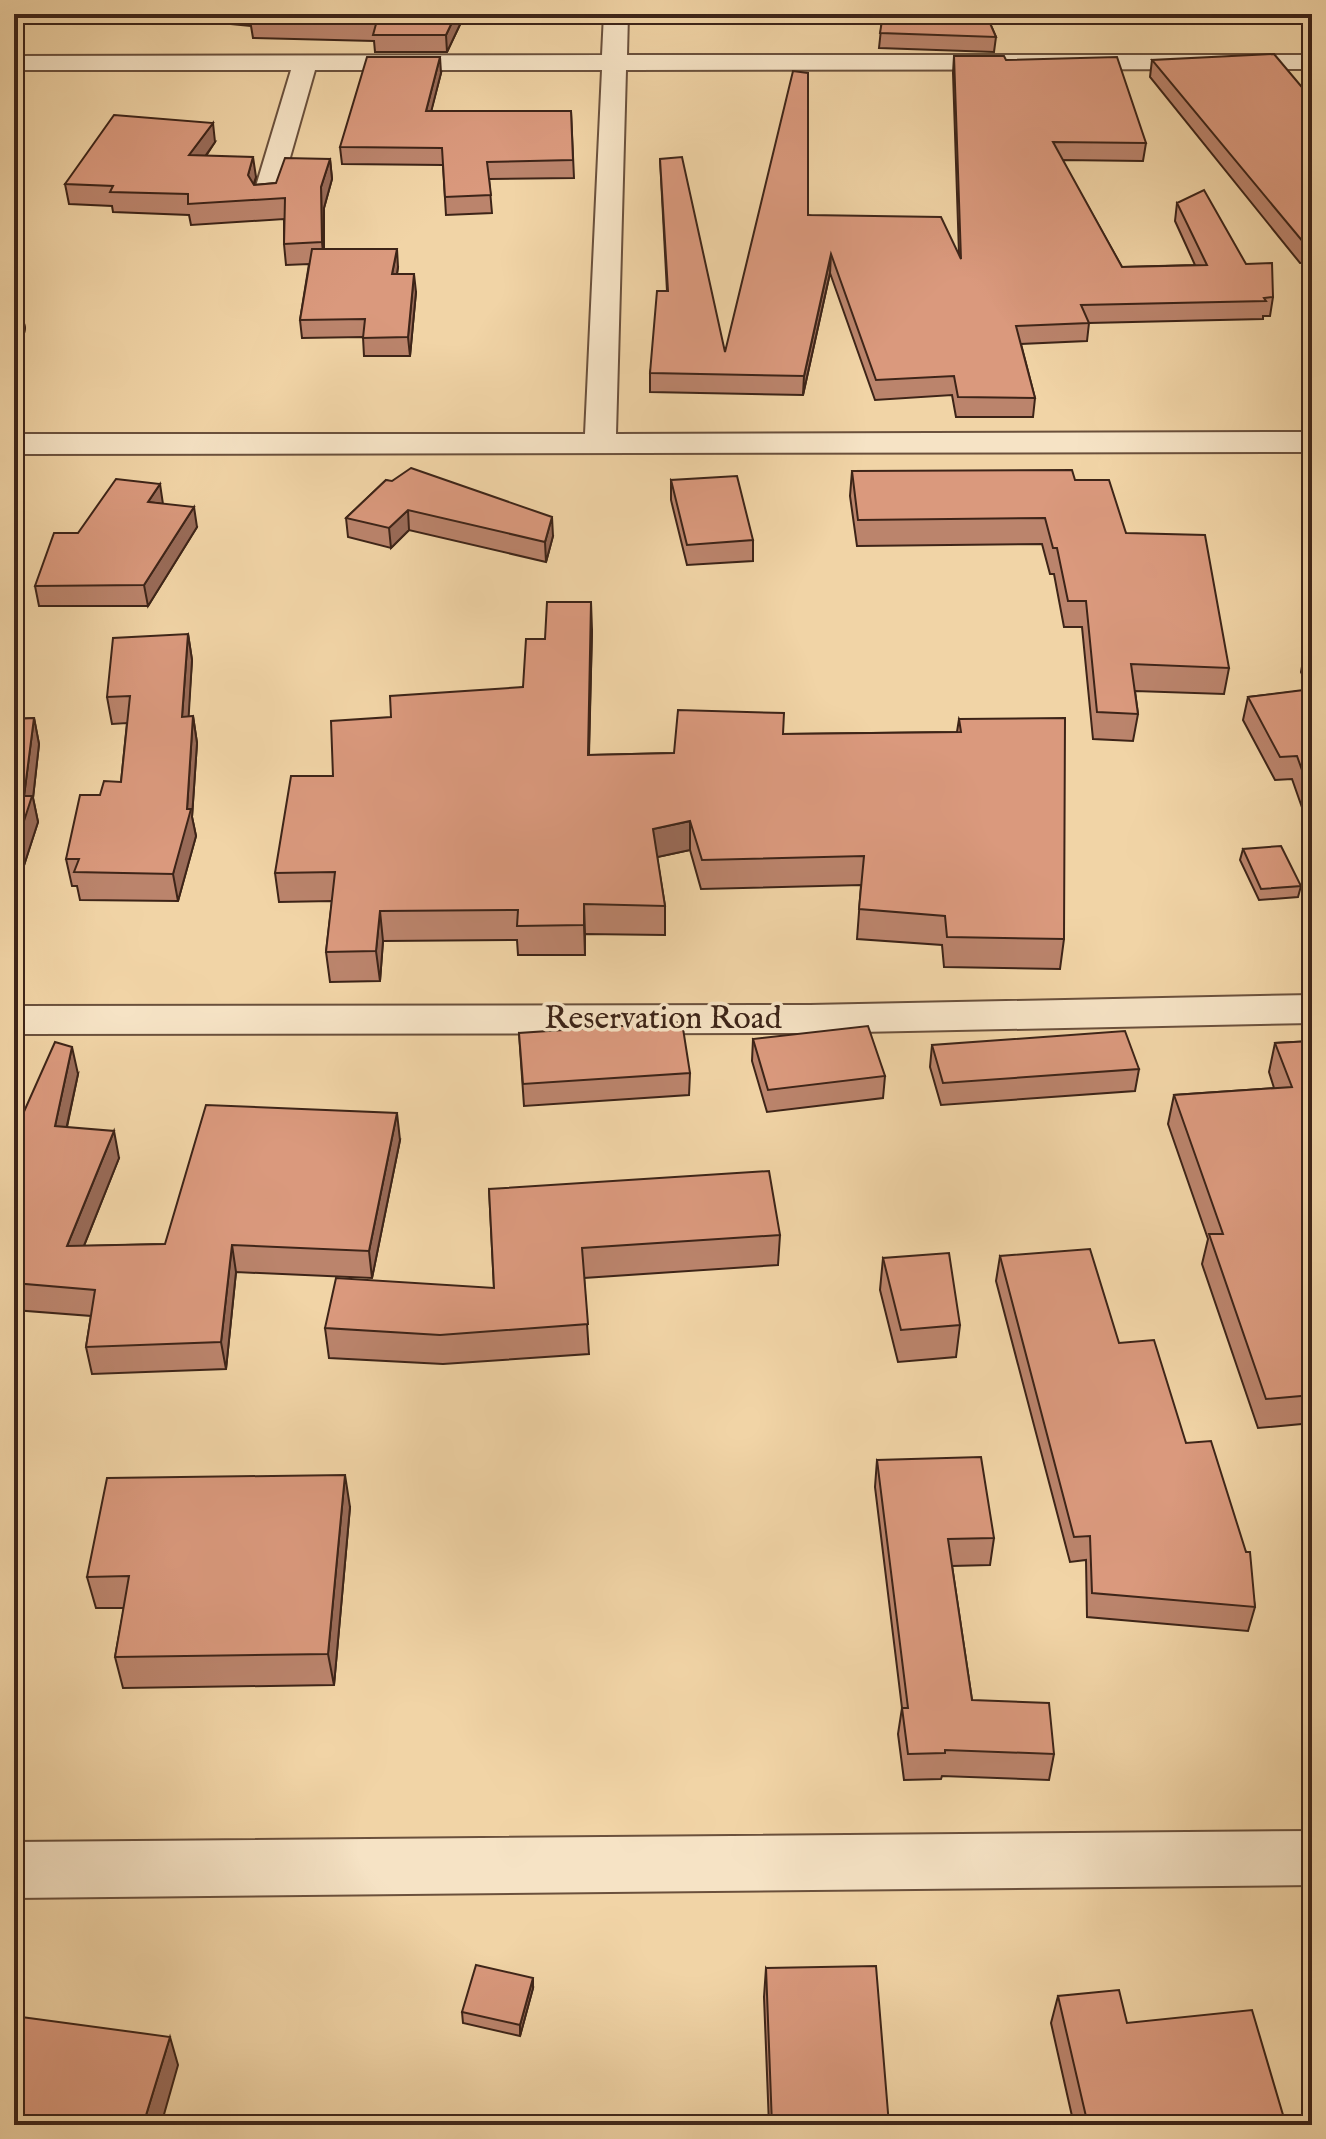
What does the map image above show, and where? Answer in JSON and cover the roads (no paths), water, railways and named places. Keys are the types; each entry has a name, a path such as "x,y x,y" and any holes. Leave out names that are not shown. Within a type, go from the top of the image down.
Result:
{"street":[{"path":"600,443 616,14"},
{"path":"14,63 1312,62"},
{"path":"266,196 305,63"},
{"path":"14,444 1312,442"},
{"name":"Reservation Road","path":"14,1020 810,1019 1312,1009"},
{"path":"14,1870 1312,1858"}]}
